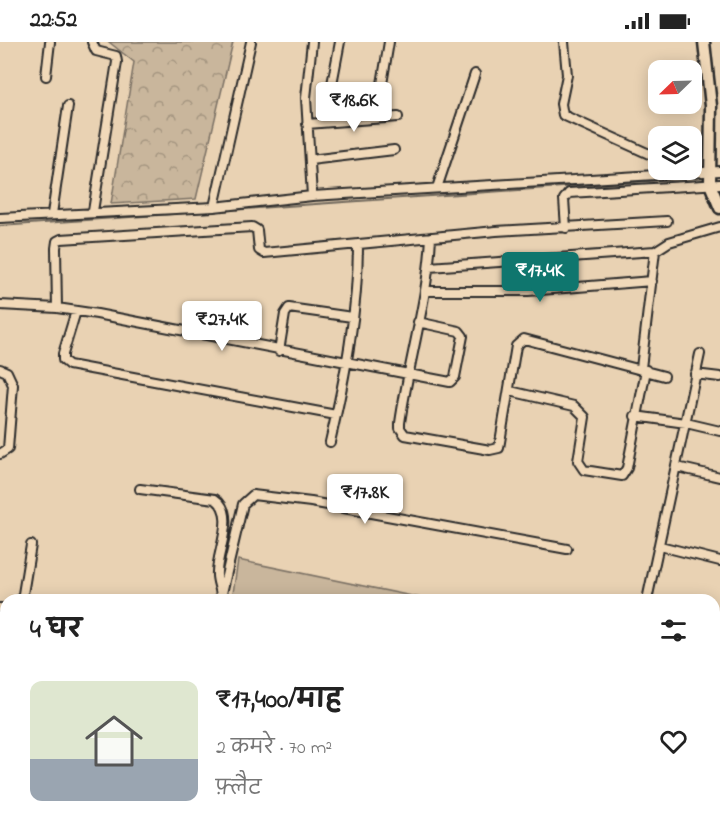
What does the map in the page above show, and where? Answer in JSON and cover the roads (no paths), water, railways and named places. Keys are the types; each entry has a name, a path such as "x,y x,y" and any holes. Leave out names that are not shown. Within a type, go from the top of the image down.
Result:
{"street":[{"path":"45,76 50,42"},
{"path":"92,42 96,51 116,56 117,62 93,211"},
{"path":"214,207 251,42"},
{"path":"312,42 306,75 312,195"},
{"path":"332,84 340,42"},
{"path":"379,102 389,42"},
{"path":"704,42 716,138 713,177 720,208"},
{"path":"563,43 567,75 561,104 562,115 648,154"},
{"path":"437,188 475,74"},
{"path":"52,214 68,106"},
{"path":"308,124 398,117"},
{"path":"310,160 394,150"},
{"path":"0,218 93,211 214,207 312,195 648,174"},
{"path":"566,228 564,199 569,193 713,177"},
{"path":"57,308 56,248 57,241 61,239 252,226 257,230 259,250 264,253 431,237 667,221"},
{"path":"429,267 655,251 669,242 720,227"},
{"path":"431,237 426,291 407,374 400,423 402,432 490,450 499,448 516,346 524,339 664,376"},
{"path":"330,442 346,363 358,274 358,244"},
{"path":"510,392 574,406 582,411 585,417 578,461 580,466 584,470 622,476 627,468 643,369 655,251"},
{"path":"426,291 528,291 652,281"},
{"path":"0,304 76,310 445,382 453,380 464,339 459,330 418,322"},
{"path":"279,351 285,314 289,308 352,317"},
{"path":"76,310 63,354 63,360 69,365 336,415"},
{"path":"648,594 700,354"},
{"path":"0,369 7,372 13,385 8,449 0,454"},
{"path":"695,374 720,377"},
{"path":"635,416 686,423 720,431"},
{"path":"677,467 720,477"},
{"path":"140,489 215,500 220,503 225,518 217,572 221,594"},
{"path":"223,594 243,504 253,495 311,502 567,549"},
{"path":"23,594 31,545"},
{"path":"660,546 720,561"}],"waterway":[{"path":"0,226 706,177"}]}
